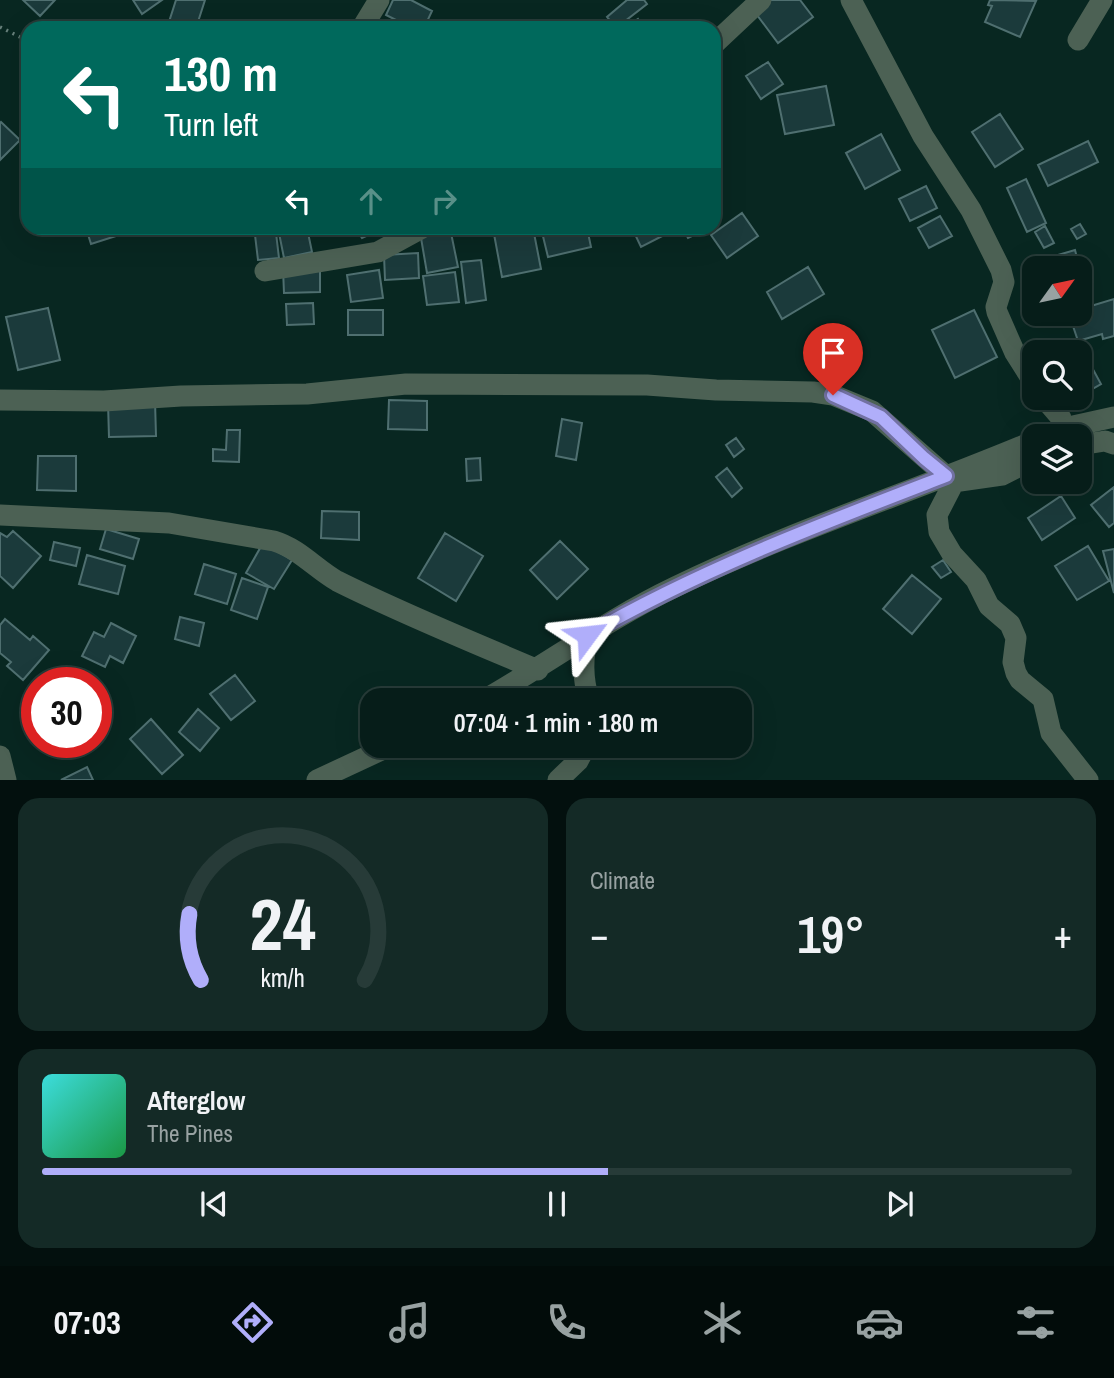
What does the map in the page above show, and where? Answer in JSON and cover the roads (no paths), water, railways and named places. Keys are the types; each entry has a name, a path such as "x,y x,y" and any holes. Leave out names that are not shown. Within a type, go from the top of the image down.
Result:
{"street":[{"path":"366,21 379,0"},
{"path":"721,37 761,0"},
{"path":"851,0 923,136 971,210 995,258 1004,282 996,307 997,312 1022,363"},
{"path":"1078,40 1102,0"},
{"path":"265,271 378,252 403,235"},
{"path":"0,400 104,401 181,396 307,394 406,384 647,385 813,392 833,395 872,411 950,479 1002,475 1022,465"},
{"path":"1054,410 1061,418"},
{"path":"1081,424 1114,416"},
{"path":"1092,443 1105,441 1114,444"},
{"path":"506,688 632,609 707,572 950,479 1022,446"},
{"path":"950,479 937,515 939,532 952,554 976,580 989,606 1010,624 1016,638 1013,662 1016,673 1020,680 1043,699 1051,733 1088,779"},
{"path":"0,515 169,523 255,536 283,544 336,580 418,620 538,670"},
{"path":"585,688 583,663 587,635"},
{"path":"0,756 6,779"},
{"path":"317,779 363,758"},
{"path":"558,779 580,758"}]}
